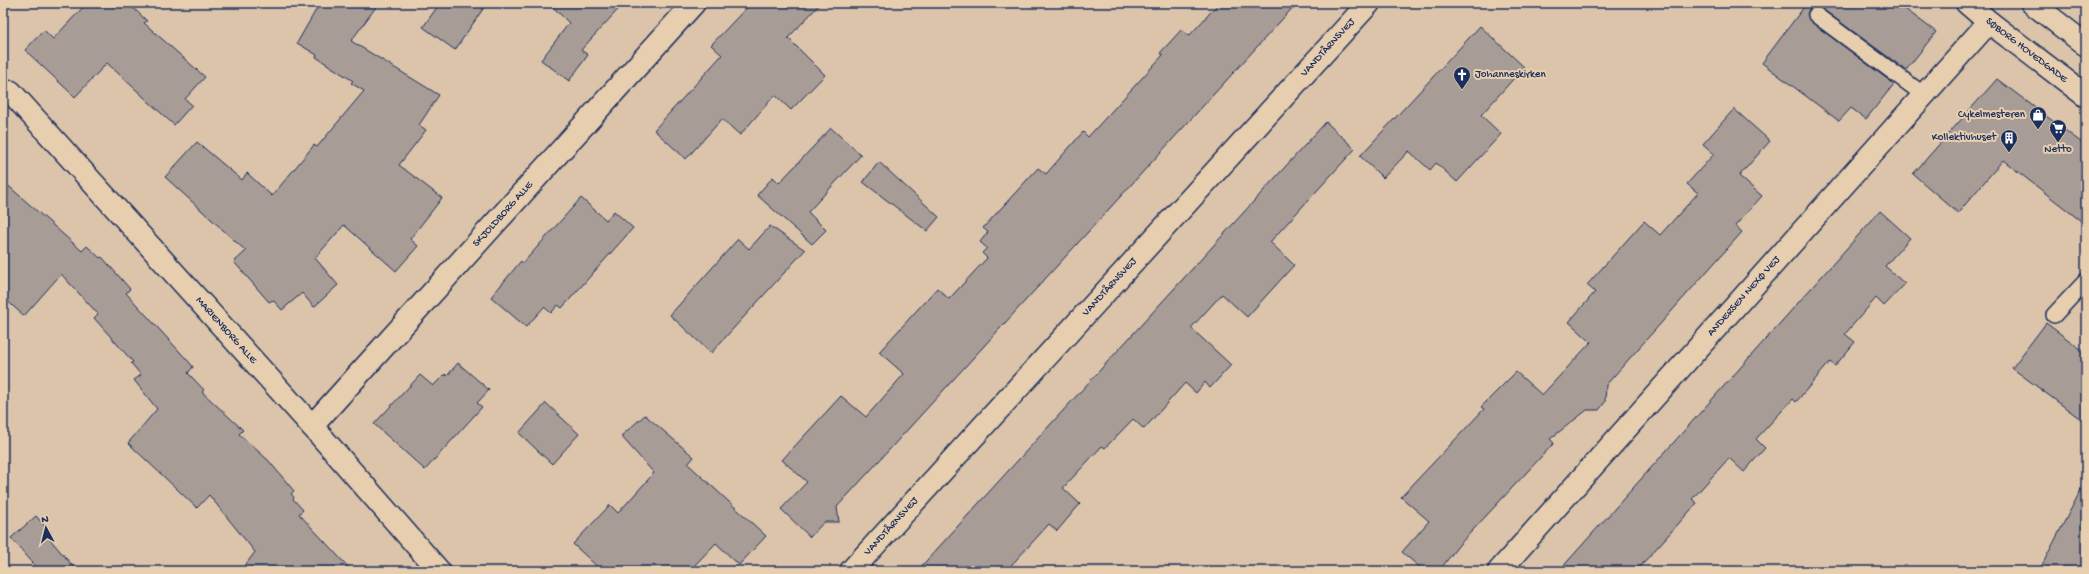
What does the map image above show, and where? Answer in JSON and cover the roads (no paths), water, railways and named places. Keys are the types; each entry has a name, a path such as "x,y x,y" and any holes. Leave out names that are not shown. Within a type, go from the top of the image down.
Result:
{"street":[{"name":"SKJOLDBORG ALLE","path":"312,426 694,3"},
{"name":"VANDTÅRNSVEJ","path":"851,571 1369,3"},
{"name":"SØBORG HOVEDGADE","path":"1967,3 1989,22 2086,96"},
{"path":"2032,3 2086,45"},
{"name":"ANDERSEN NEXØ VEJ","path":"1499,571 1989,22"},
{"name":"MARIENBORG ALLE","path":"11,92 312,426 439,571"}],"lane":[{"path":"1816,15 1924,95"},
{"path":"2054,314 2086,281"}],"place":[{"name":"Johanneskirken","path":"1462,90"},
{"name":"Cykelmesteren","path":"2038,130"},
{"name":"Netto","path":"2058,143"},
{"name":"Kollektivhuset","path":"2009,153"}]}
